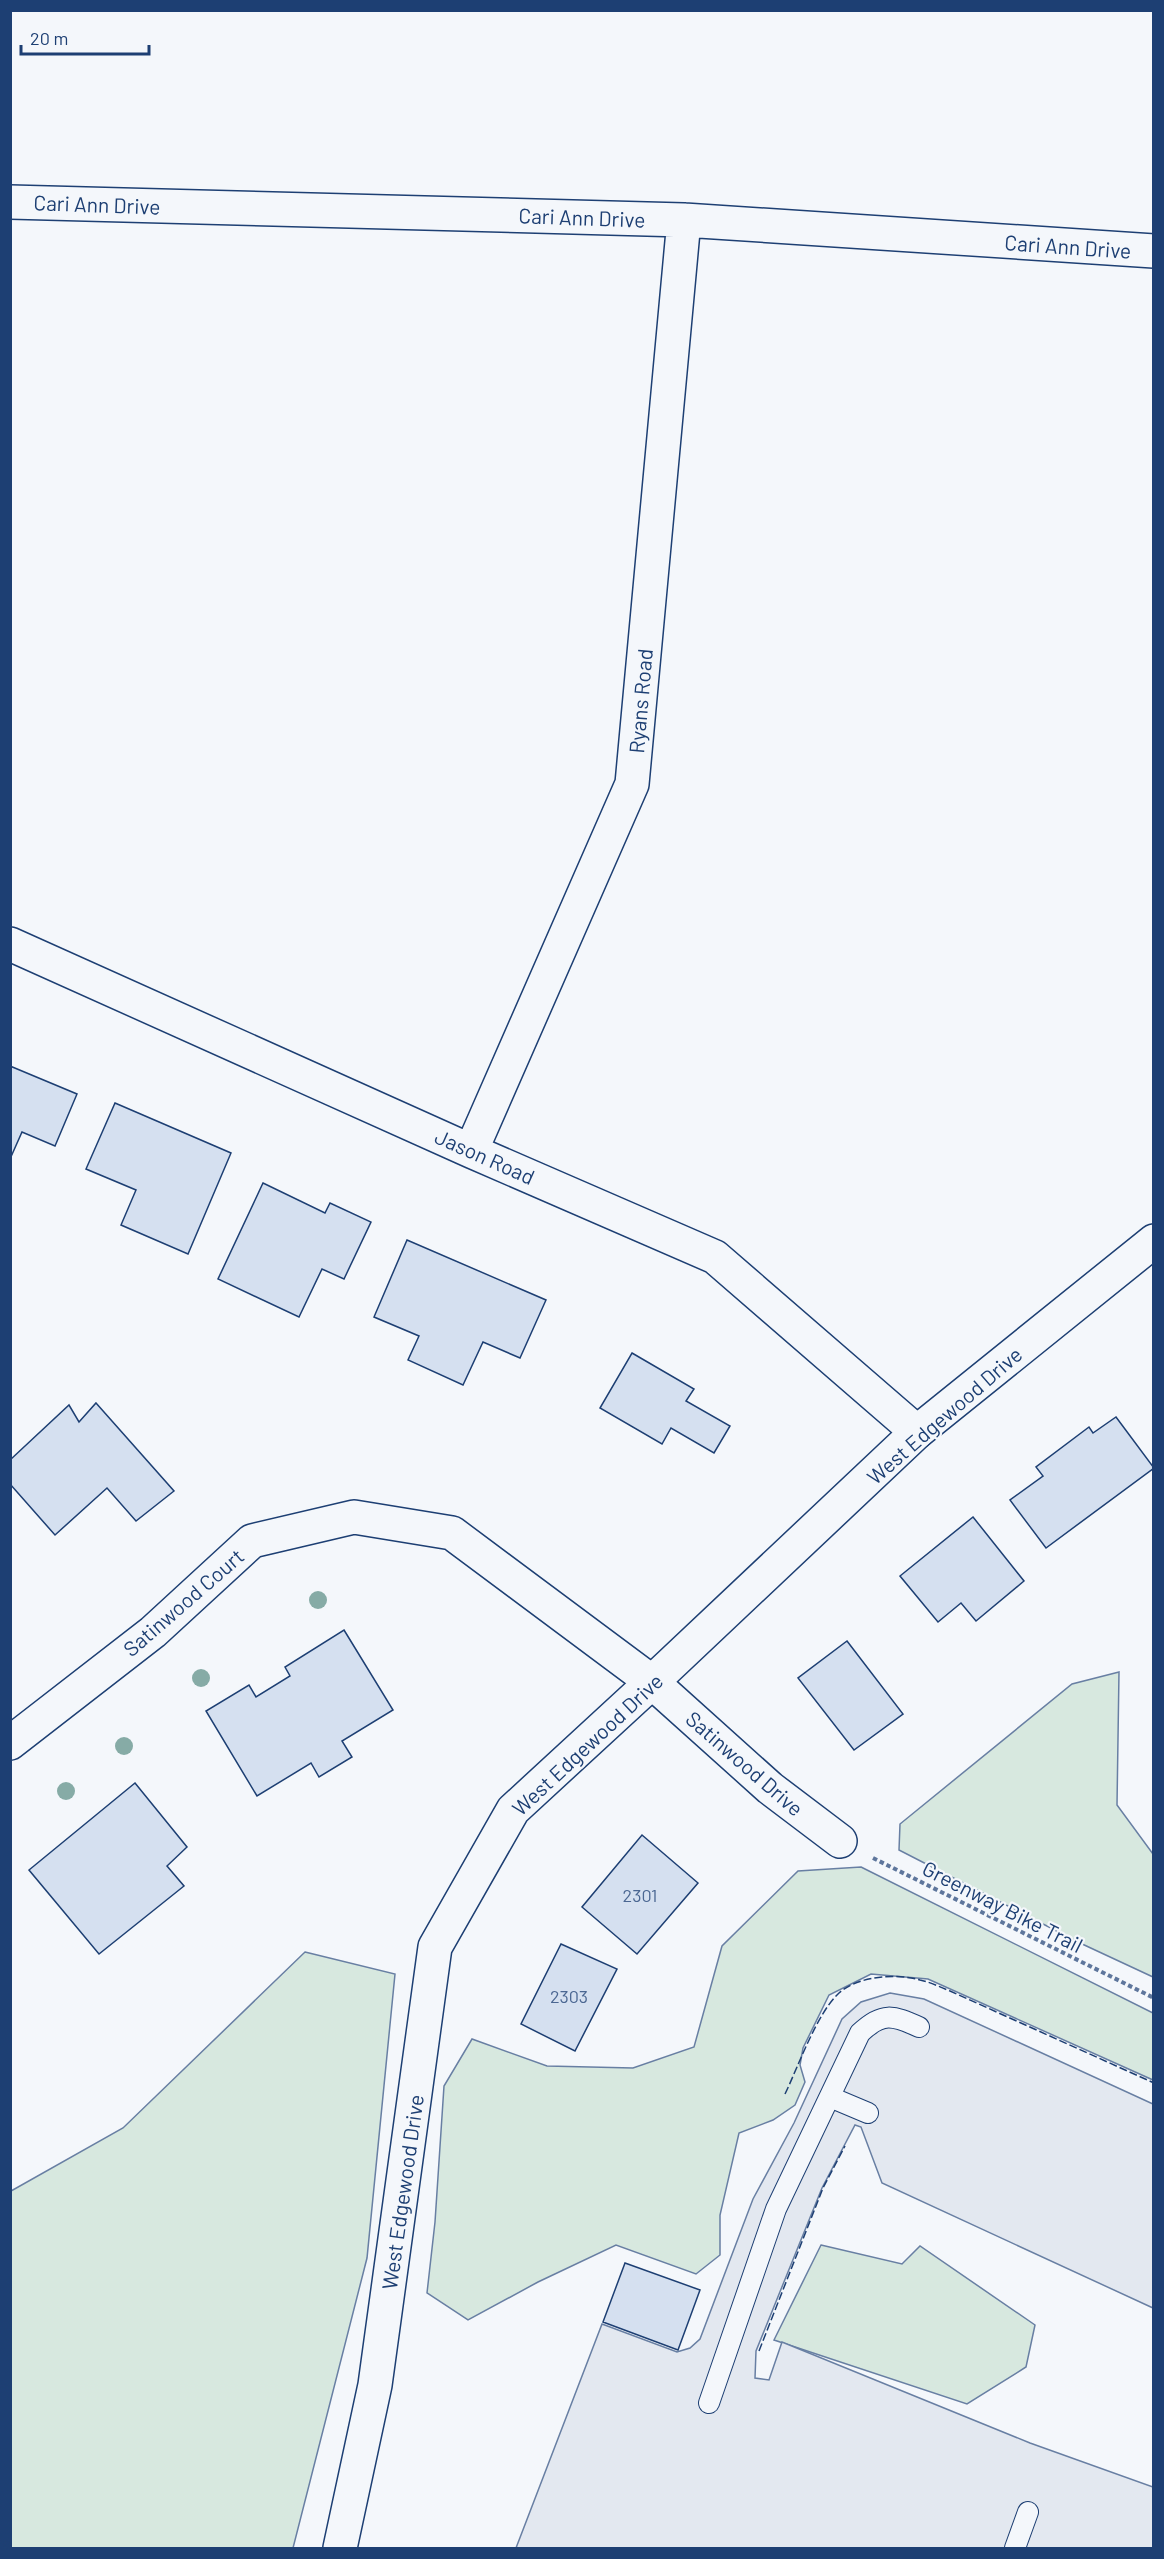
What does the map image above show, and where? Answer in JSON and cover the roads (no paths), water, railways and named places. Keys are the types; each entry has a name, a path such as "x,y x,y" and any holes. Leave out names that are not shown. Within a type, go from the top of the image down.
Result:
{"street":[{"name":"Cari Ann Drive","path":"10,202 684,220 1154,251"},
{"name":"Ryans Road","path":"471,1150 632,784 684,220"},
{"name":"Jason Road","path":"10,944 715,1257 917,1432"},
{"name":"West Edgewood Drive","path":"340,2548 375,2385 435,1947 513,1810 917,1432 1154,1241"},
{"name":"Satinwood Court","path":"10,1743 153,1632 252,1541 354,1517 452,1533 652,1682"},
{"name":"Satinwood Drive","path":"652,1682 770,1788 840,1841"}],"lane":[{"path":"709,2403 776,2209 860,2033 872,2021 887,2017 903,2019 919,2027"},
{"path":"830,2097 868,2113"},
{"path":"1016,2548 1028,2512"}]}
